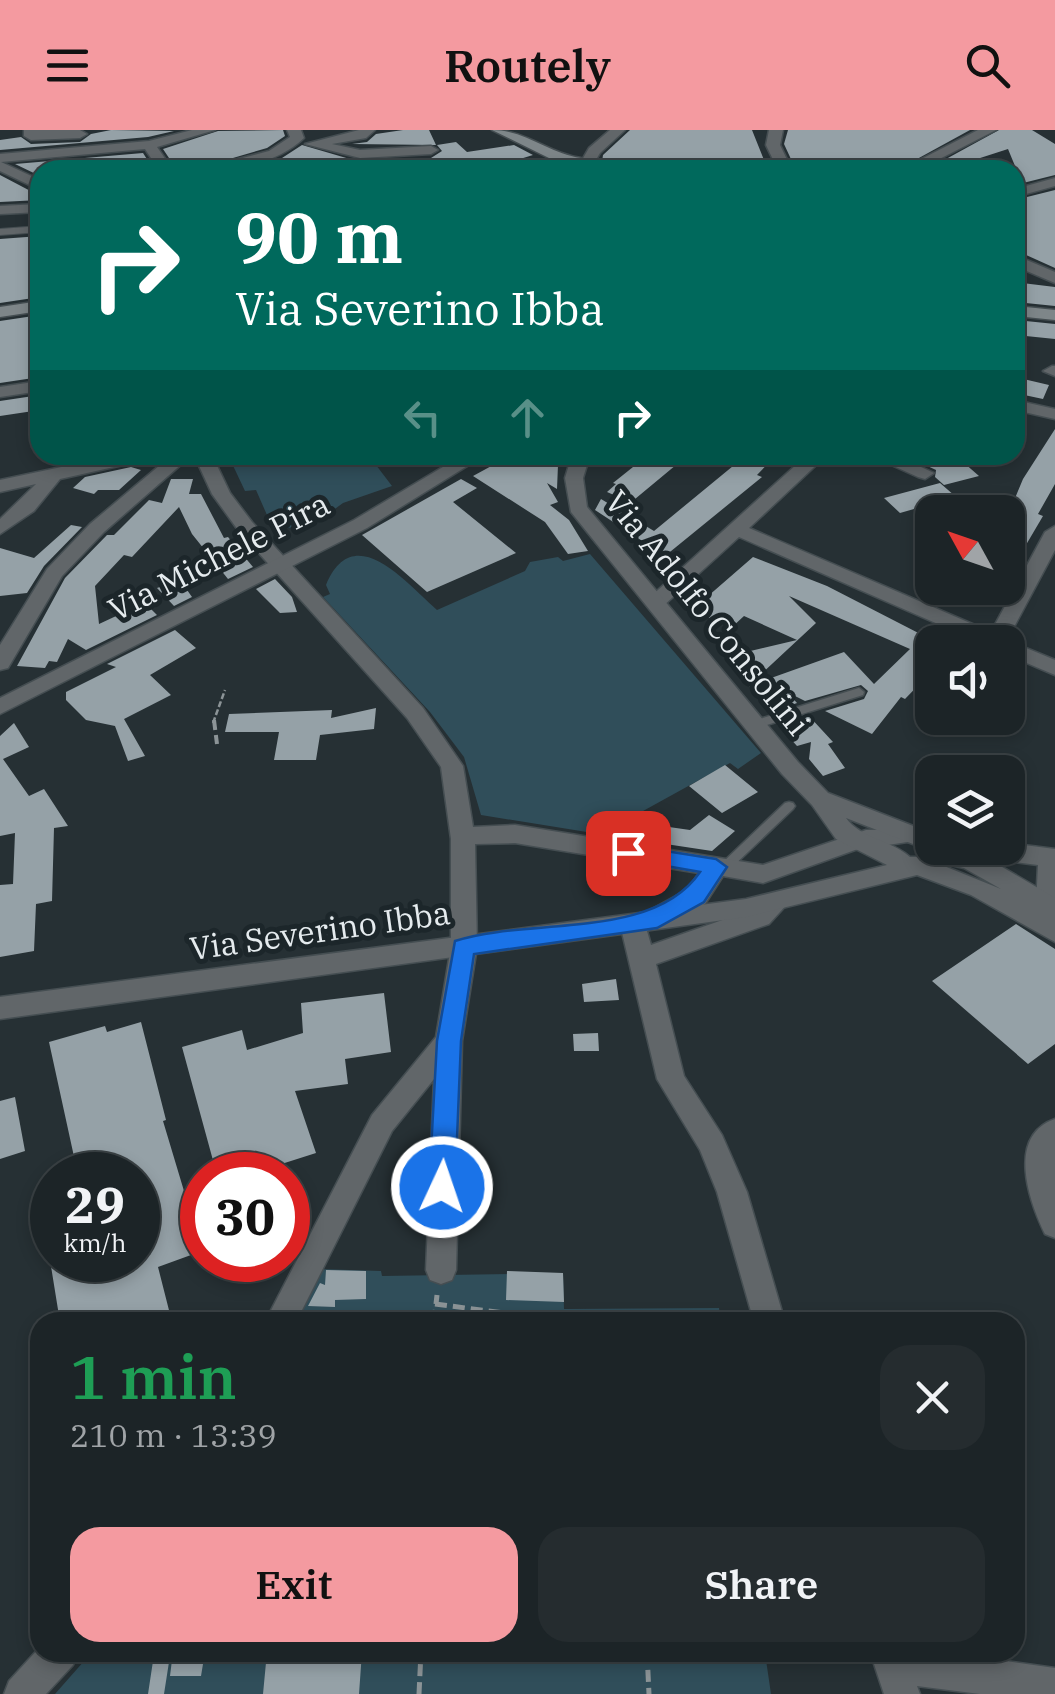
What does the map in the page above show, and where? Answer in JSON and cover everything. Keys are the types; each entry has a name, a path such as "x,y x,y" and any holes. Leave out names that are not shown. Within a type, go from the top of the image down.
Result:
{"main road":[{"path":"499,130 565,160"},
{"path":"520,141 538,160"},
{"path":"0,312 30,308"},
{"path":"1025,312 1055,315"}],"street":[{"path":"31,130 31,136 91,137 149,145 194,130 208,130"},
{"path":"312,144 361,135 368,130"},
{"path":"585,160 618,130"},
{"path":"776,130 773,145 780,160"},
{"path":"927,160 989,130"},
{"path":"0,158 91,137"},
{"path":"247,160 274,154 293,137 360,154 430,150"},
{"path":"149,145 159,160"},
{"path":"0,166 30,181"},
{"path":"1025,190 1055,182"},
{"path":"0,210 30,208"},
{"path":"0,232 30,230"},
{"path":"1025,264 1055,278"},
{"path":"0,392 30,388"},
{"path":"1025,408 1055,414"},
{"path":"0,486 98,465"},
{"path":"0,662 8,632 54,573 165,465"},
{"path":"208,465 221,494 279,567 416,713 452,766 463,839 464,947 449,1041 441,1270"},
{"name":"Via Michele Pira","path":"0,707 40,683 279,567 458,465"},
{"name":"Via Adolfo Consolini","path":"578,465 574,478 578,508 754,725 820,798 838,827 856,839"},
{"path":"655,602 807,465"},
{"path":"904,465 925,473"},
{"path":"0,528 53,475"},
{"path":"736,529 957,625"},
{"path":"1005,625 1055,532"},
{"path":"1025,655 1055,668"},
{"name":"Via Michele Pira","path":"0,696 40,683"},
{"name":"Via Adolfo Consolini","path":"820,798 915,845"},
{"path":"463,839 477,834 515,834 763,874 856,839 915,847"},
{"name":"Via Severino Ibba","path":"0,1008 641,923 778,901 915,851"},
{"path":"1025,854 1052,858 1052,908"},
{"path":"947,865 1055,932"},
{"path":"979,865 1052,908"},
{"name":"Via Severino Ibba","path":"641,923 696,896 720,867"},
{"path":"641,959 760,917 778,901"},
{"path":"641,923 641,959 671,1080 712,1144 732,1192 767,1312"},
{"path":"285,1312 382,1123 449,1041"},
{"path":"1055,1131 1038,1156 1036,1170 1055,1225"},
{"path":"22,1694 51,1662"},
{"path":"894,1676 1055,1686"}],"lane":[{"path":"754,725 859,692"},
{"path":"720,867 790,806"}],"path":[{"path":"217,744 212,726 224,690"},
{"path":"435,1312 441,1270"},
{"path":"435,1304 496,1312"},
{"path":"419,1694 420,1662"},
{"path":"647,1662 649,1694"}],"shaded area":[{"path":"233,465 376,465 392,486 343,503 317,522 274,531 256,490 245,491"},
{"path":"590,554 761,753 738,769 730,763 634,816 649,821 645,837 632,835 630,839 481,815 464,757 430,712 323,597 330,594 326,585 338,566 351,557 381,563 437,610 525,571 530,562 558,557 563,561"},
{"path":"318,1269 381,1271 382,1276 563,1273 564,1309 719,1308 720,1312 299,1312"},
{"path":"83,1662 766,1662 771,1694 55,1694"}],"building":[{"path":"111,130 174,131 148,137 0,150 0,140 21,137 31,144 80,142 91,134"},
{"path":"283,130 285,136 267,148 226,160 170,160 163,149 218,131"},
{"path":"429,130 436,145 352,144 367,142 376,134"},
{"path":"630,130 752,130 764,160 602,160"},
{"path":"788,130 970,130 915,160 791,160 784,144"},
{"path":"999,130 1032,130 1055,144 1055,175 1025,182 1025,160 1013,160 1008,149 974,160 944,160"},
{"path":"456,142 467,152 514,145 533,155 521,160 396,160 431,158 442,151 437,145"},
{"path":"302,145 353,160 276,160"},
{"path":"143,153 148,160 62,160"},
{"path":"30,163 30,171 15,164"},
{"path":"0,175 30,191 30,200 0,202"},
{"path":"1055,190 1055,268 1025,254 1025,198"},
{"path":"30,237 30,298 0,303 0,239"},
{"path":"1025,283 1055,287 1055,306 1025,303"},
{"path":"30,316 30,378 0,383 0,321"},
{"path":"1025,321 1055,324 1055,339 1025,336"},
{"path":"1025,379 1049,385 1043,399 1025,395"},
{"path":"30,396 30,412 0,416 0,401"},
{"path":"1055,429 1055,484 1038,514 1043,516 1025,547 1025,495 1016,495"},
{"path":"493,465 558,465 557,489 547,483 558,502 550,505 569,520 588,551 568,554 545,522 473,476"},
{"path":"636,465 676,465 629,504 607,492 616,484 613,483"},
{"path":"766,465 757,475 762,477 665,556 595,510 601,499 654,531 733,466"},
{"path":"925,465 966,465 979,476 944,485 935,477 936,470"},
{"path":"131,467 141,470 119,490 98,490 94,494 73,488 85,477"},
{"path":"171,479 193,479 189,494 201,494 224,538 228,537 253,567 228,579 192,534 179,507 132,557 124,555 95,586 99,624 129,610 133,615 150,608 157,615 86,650 68,639 57,662 49,661 45,668 17,666 65,578 149,500 162,503"},
{"path":"461,479 477,488 453,502 516,553 427,592 362,535"},
{"path":"940,483 954,495 915,495 915,510 900,513 884,498"},
{"path":"71,525 82,527 44,566 27,593 0,596 0,548 34,558"},
{"path":"753,557 827,586 915,631 915,689 905,699 901,697 872,734 825,711 864,699 868,691 861,685 805,701 787,692 797,703 771,712 749,686 844,652 874,684 910,649 789,596 816,623 759,676 742,653 797,640 744,616 731,628 692,610"},
{"path":"275,579 292,597 297,612 280,613 256,589"},
{"path":"180,580 192,597 174,606 157,588"},
{"path":"175,630 196,648 150,675 171,695 124,719 145,756 128,761 115,726 86,720 66,700 66,692 116,667 107,664"},
{"path":"376,708 374,729 320,735 316,760 274,760 279,732 225,732 229,714 332,710 331,718"},
{"path":"809,716 833,742 828,744 845,768 823,776 809,759 811,742 797,746 778,725"},
{"path":"14,723 29,747 3,759 29,796 44,789 68,826 54,828 52,901 36,904 34,951 0,957 0,885 13,884 15,833 0,836 0,736"},
{"path":"725,765 758,792 722,813 689,786"},
{"path":"709,815 735,831 712,851 659,843 662,826 690,830"},
{"path":"1016,924 1055,949 1055,1044 1028,1064 932,981"},
{"path":"616,979 619,1000 584,1002 582,984"},
{"path":"384,993 391,1052 345,1059 348,1084 295,1091 316,1153 211,1152 182,1047 242,1030 247,1050 303,1033 301,1003"},
{"path":"141,1022 180,1178 180,1259 160,1266 160,1152 73,1152 49,1042 105,1026 107,1032"},
{"path":"598,1033 599,1051 574,1051 573,1034"},
{"path":"15,1097 25,1151 0,1159 0,1101"},
{"path":"326,1270 366,1271 366,1299 335,1300 335,1307 308,1306 320,1283 325,1285"},
{"path":"507,1271 563,1273 564,1302 506,1300"},
{"path":"160,1275 169,1312 58,1312 54,1282 160,1282"},
{"path":"153,1662 169,1662 164,1694 148,1694"},
{"path":"172,1662 203,1662 201,1676 170,1676"},
{"path":"266,1662 361,1662 359,1694 263,1694"}],"route":[{"path":"442,1187 449,1041 464,947 649,922 696,896 716,867 628,853"}]}
